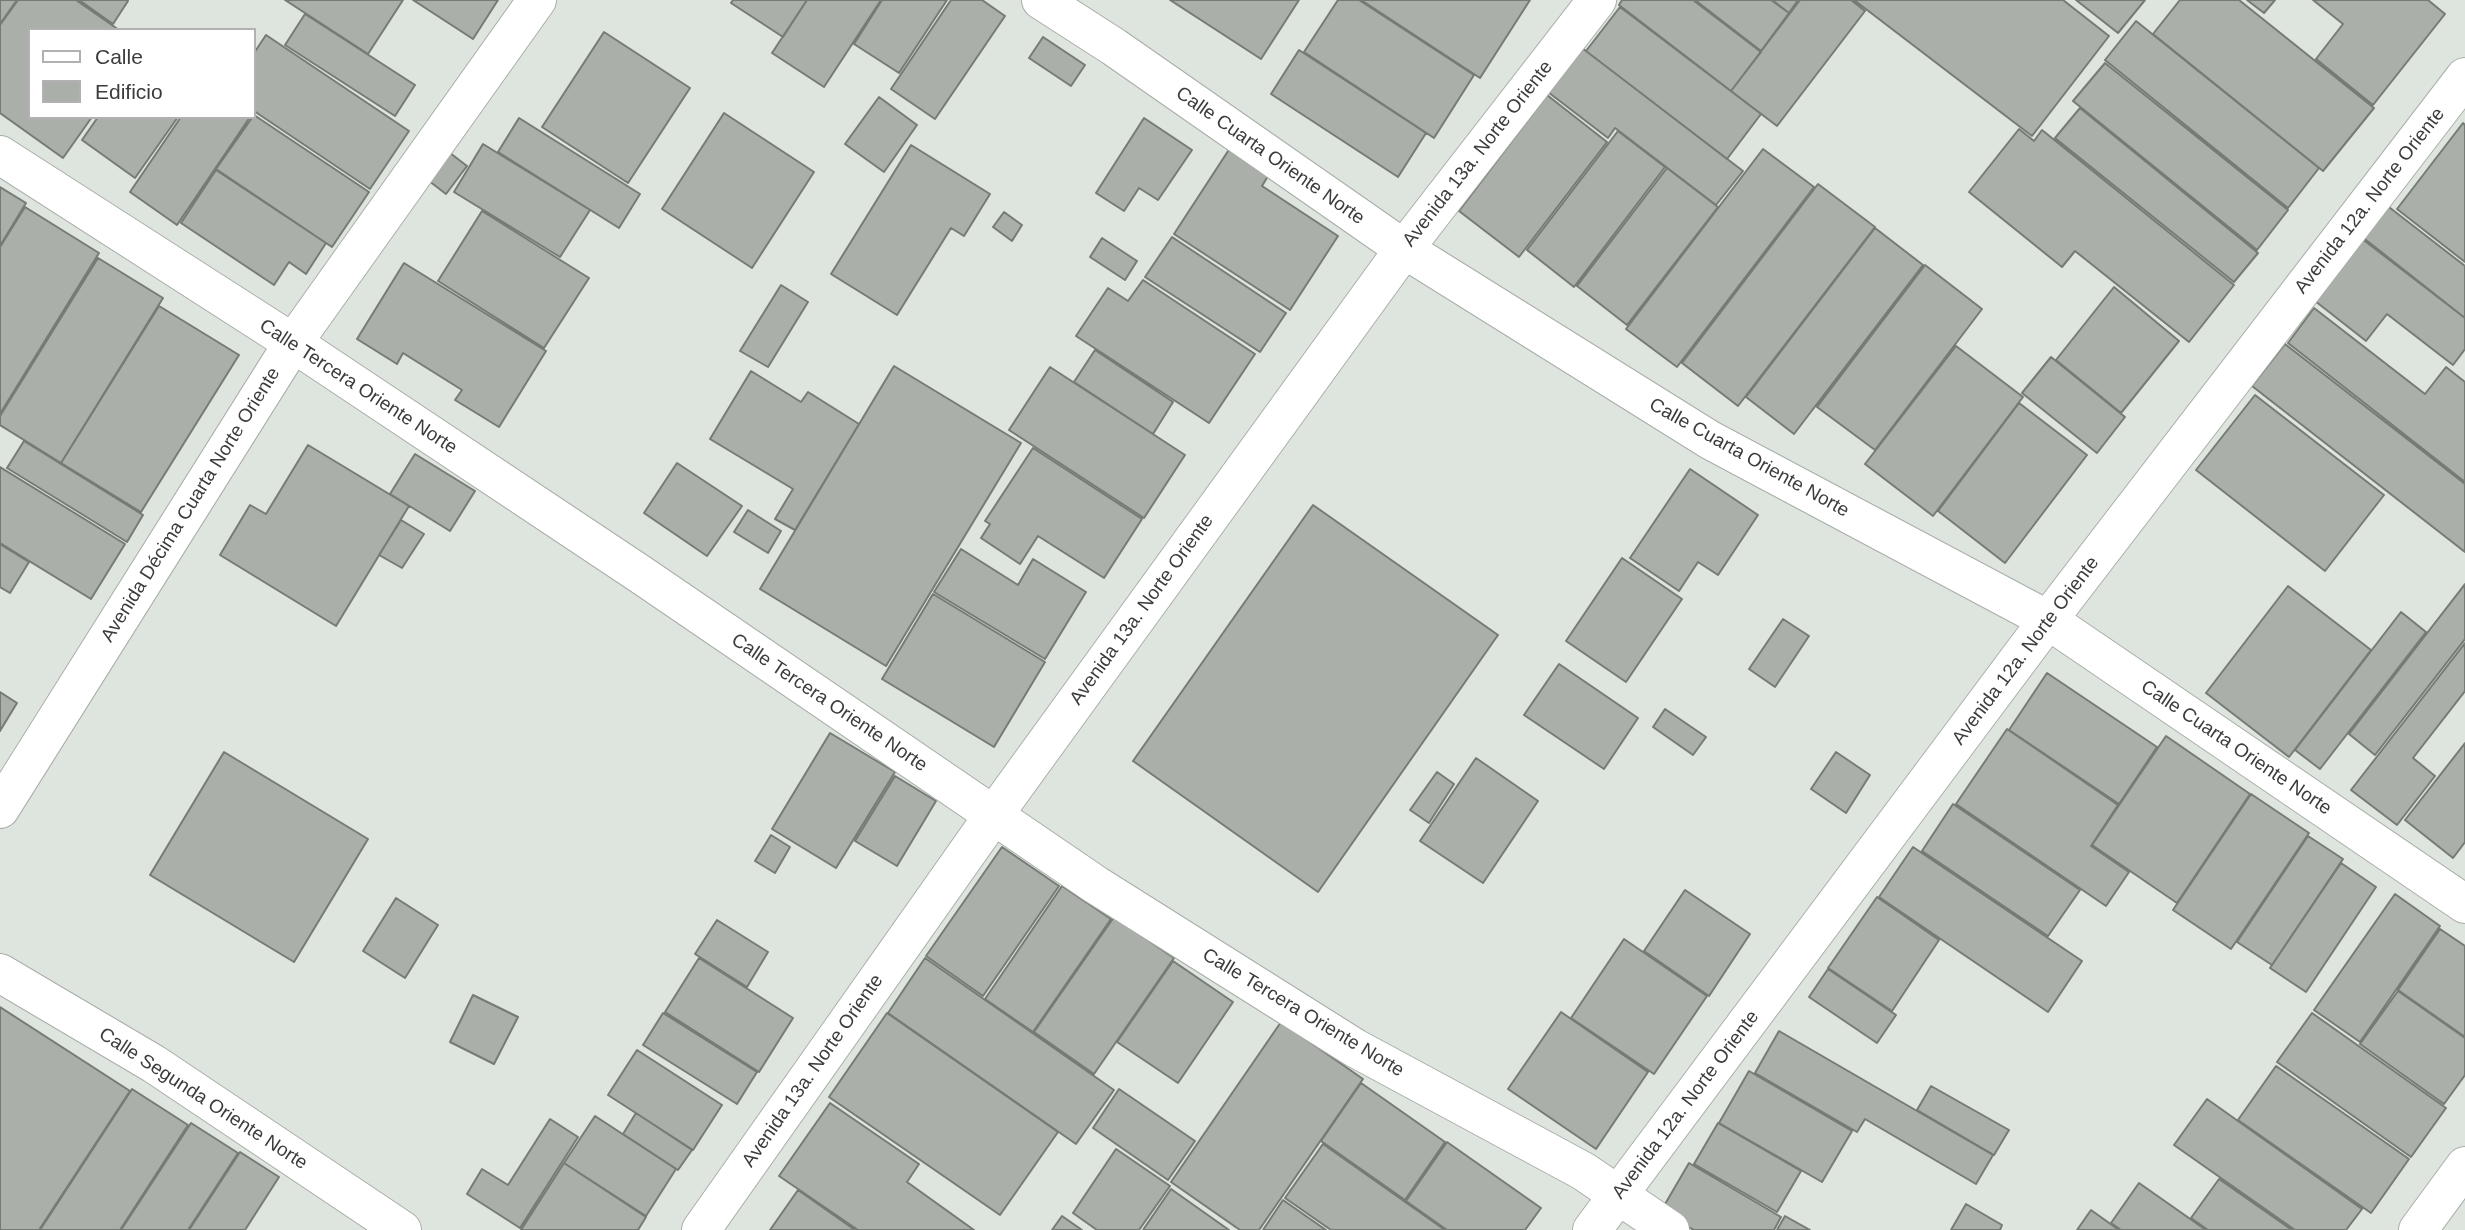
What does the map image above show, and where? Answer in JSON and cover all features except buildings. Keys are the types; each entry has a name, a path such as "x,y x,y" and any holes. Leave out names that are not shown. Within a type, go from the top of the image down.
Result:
{"street":[{"name":"Avenida Décima Cuarta Norte Oriente","path":"0,809 293,343 537,0"},
{"name":"Calle Cuarta Oriente Norte","path":"1041,0 1114,47 1404,249 1710,440 2048,620 2465,904"},
{"name":"Avenida 13a. Norte Oriente","path":"701,1230 993,816 1404,249 1597,0"},
{"name":"Avenida 12a. Norte Oriente","path":"1592,1230 2048,620 2465,77"},
{"name":"Calle Tercera Oriente Norte","path":"0,155 293,343 640,574 1096,885 1356,1048 1583,1171 1670,1230"},
{"name":"Calle Segunda Oriente Norte","path":"0,973 154,1064 402,1230"},
{"path":"2418,1230 2465,1166"}]}
